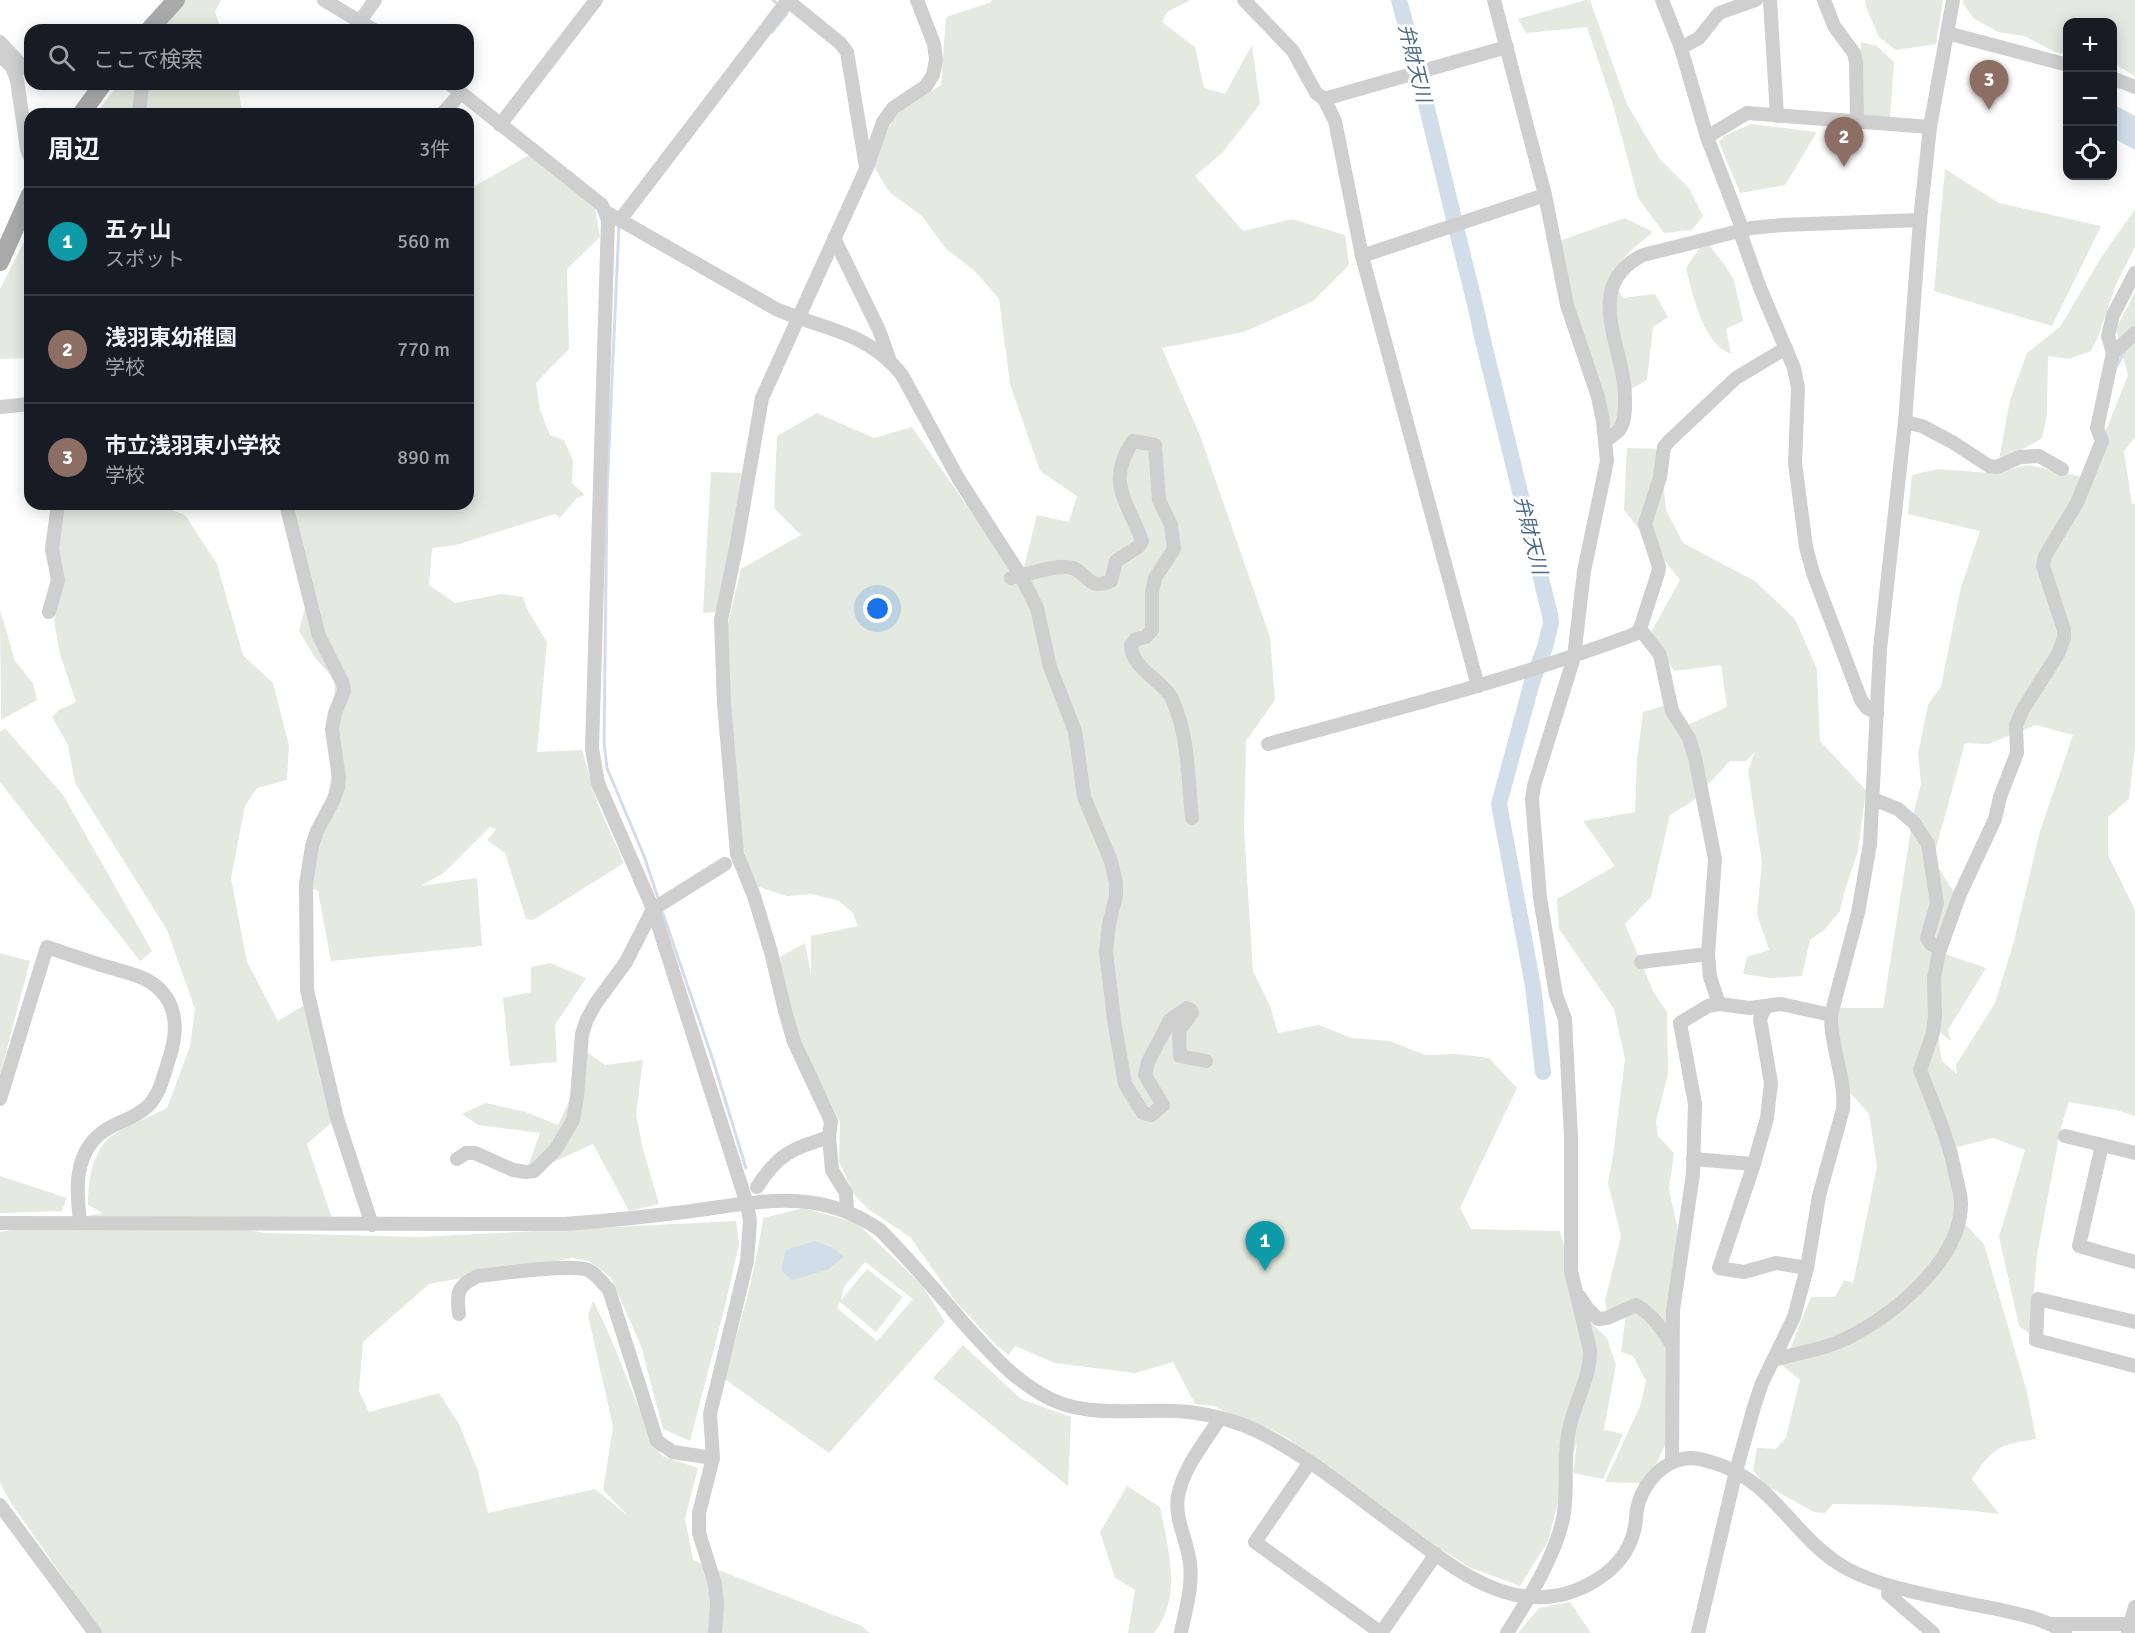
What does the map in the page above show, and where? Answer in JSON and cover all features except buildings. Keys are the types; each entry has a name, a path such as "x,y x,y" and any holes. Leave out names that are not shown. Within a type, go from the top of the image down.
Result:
{"main road":[{"path":"154,24 176,0"},
{"path":"85,108 99,90"},
{"path":"0,262 24,208"}],"street":[{"path":"324,0 365,24"},
{"path":"360,21 375,0"},
{"path":"500,125 596,0"},
{"path":"620,220 788,0 840,43 847,52 867,167"},
{"path":"847,1211 846,1193 832,1170 829,1137 831,1121 794,1042 771,952 754,896 737,854 724,704 721,620 762,398 867,167 883,122 893,108 926,86 933,75 936,60 934,44 917,0"},
{"path":"1244,0 1293,51 1317,93 1324,99 1335,121 1362,256 1478,686"},
{"path":"1494,0 1545,195 1567,305 1598,397 1607,461 1584,571 1574,657 1532,799 1544,925 1556,995 1565,1019 1571,1137 1572,1271 1590,1350 1590,1362 1573,1410 1568,1432 1566,1496 1559,1536 1507,1633"},
{"path":"1662,0 1681,48 1707,137 1760,288 1786,348 1798,388 1795,463 1806,547 1813,573 1861,700 1867,708 1877,713"},
{"path":"1681,48 1699,38 1719,14 1756,0"},
{"path":"1770,0 1777,116"},
{"path":"1824,0 1834,26 1854,53 1857,121"},
{"path":"1698,1633 1736,1471 1754,1407 1794,1317 1808,1268 1819,1196 1844,1102 1842,1082 1830,1029 1831,1015 1858,913 1870,844 1880,650 1905,422 1920,220 1930,127 1953,0"},
{"path":"1947,33 2063,64"},
{"path":"0,42 24,68"},
{"path":"1324,99 1507,47"},
{"path":"0,54 12,67 17,80 24,128"},
{"path":"2117,80 2135,87"},
{"path":"140,108 141,90"},
{"path":"445,108 455,90"},
{"path":"458,90 602,205 608,220 592,748 598,783 653,909 747,1204 750,1221 747,1261 710,1414 713,1458 699,1513 699,1533 715,1584 717,1604 715,1633"},
{"path":"1707,137 1748,113 1930,127"},
{"path":"1362,256 1545,195"},
{"path":"606,212 733,286 797,318 859,339 877,349 902,375 958,478 1016,577 1037,608 1050,667 1075,731 1084,797 1111,861 1116,883 1116,896 1109,924 1106,951 1114,1020 1125,1084 1143,1113 1151,1115 1163,1105 1145,1074 1148,1062 1161,1042 1170,1020 1187,1008 1192,1013 1179,1031 1180,1056 1206,1061"},
{"path":"1606,441 1619,430 1625,396 1609,299 1617,278 1631,261 1643,255 1741,231 1782,225 1920,220"},
{"path":"834,238 879,330 890,360"},
{"path":"1774,1360 1835,1343 1897,1308 1917,1289 1950,1245 1961,1202 1950,1147 1920,1070 1933,1034 1934,978 1940,949 1960,894 1995,819 2000,797 2017,753 2016,725 2023,709 2058,654 2064,638 2064,630 2043,566 2045,556 2077,503 2102,441 2097,428 2113,353 2108,336 2113,315 2135,273"},
{"path":"2113,353 2135,333"},
{"path":"1268,744 1478,686 1574,657 1635,634 1640,629 1659,567 1645,524 1660,477 1664,447 1736,378 1786,348"},
{"path":"0,407 24,405"},
{"path":"1905,422 1922,426 1954,443 1989,466 1997,467 2020,457 2038,456 2062,469"},
{"path":"1016,577 1056,568 1073,568 1086,580 1096,584 1111,581 1116,561 1138,547 1142,541 1119,488 1120,467 1133,441 1155,445 1159,500 1171,525 1174,549 1155,578 1152,592 1152,630 1146,637 1136,639 1131,645 1131,652 1136,661 1171,697 1184,747 1191,818"},
{"path":"49,612 58,580 52,549 57,510"},
{"path":"288,510 319,636 343,684 344,691 335,712 332,729 339,778 338,787 316,831 306,884 307,990 337,1118 372,1225"},
{"path":"1640,629 1660,656 1672,711 1689,738 1695,758 1715,859 1708,954 1710,977 1719,1004"},
{"path":"1873,799 1898,809 1914,823 1929,844 1937,903 1927,938 1931,944 1940,949"},
{"path":"457,1159 466,1153 475,1153 513,1170 526,1172 534,1171 556,1149 573,1120 582,1034 586,1019 626,962 653,909 725,864"},
{"path":"0,1099 47,947 147,980 170,1002 176,1020 176,1030 159,1089 147,1106 130,1117 109,1126 87,1149 81,1162 78,1182 80,1223"},
{"path":"1641,962 1708,954"},
{"path":"1672,1462 1673,1310 1693,1174 1695,1104 1680,1023 1708,1006 1719,1004 1750,1008 1781,1004 1831,1015"},
{"path":"1766,1006 1760,1019 1771,1083 1767,1118 1719,1268 1744,1272 1776,1263 1808,1268"},
{"path":"2065,1136 2135,1153"},
{"path":"757,1187 781,1156 798,1147 829,1137"},
{"path":"2102,1145 2079,1246 2135,1262"},
{"path":"1693,1159 1753,1164"},
{"path":"0,1223 565,1224 621,1221 775,1200 818,1203 862,1217 880,1230 1007,1371 1044,1396 1080,1409 1179,1411 1220,1418 1255,1430 1310,1462 1436,1554 1490,1588 1512,1595 1549,1598 1579,1590 1595,1581 1613,1566 1625,1551 1634,1533 1638,1505 1646,1487 1659,1470 1684,1458 1697,1458 1736,1471 1753,1481 1806,1536 1836,1562 1862,1577 1891,1586 2039,1618 2065,1633"},
{"path":"459,1314 457,1301 460,1289 464,1282 478,1276 570,1268 587,1270 600,1279 609,1290 657,1441 673,1452 713,1458"},
{"path":"1577,1293 1598,1319 1607,1318 1636,1305 1647,1311 1660,1326 1672,1346"},
{"path":"2135,1322 2038,1299 2036,1340 2135,1366"},
{"path":"1181,1633 1188,1599 1190,1564 1178,1518 1178,1497 1183,1480 1220,1418"},
{"path":"1310,1462 1255,1542 1381,1633 1436,1554"},
{"path":"0,1505 95,1633"},
{"path":"1891,1586 1888,1594 1933,1633"},
{"path":"2050,1624 2130,1629 2135,1607"}],"shaded area":[{"path":"184,0 221,0 215,12 219,24 165,24 174,9"},
{"path":"993,0 1190,0 1167,12 1162,22 1195,47 1204,88 1225,94 1252,45 1260,104 1223,152 1195,176 1243,231 1292,219 1345,235 1349,265 1312,302 1244,332 1162,348 1201,438 1270,637 1275,700 1246,741 1244,830 1253,971 1270,1006 1278,1033 1319,1025 1352,1038 1390,1041 1425,1055 1457,1054 1489,1058 1517,1088 1460,1208 1471,1229 1560,1231 1582,1314 1607,1338 1616,1365 1604,1429 1601,1429 1623,1434 1603,1479 1573,1473 1577,1443 1566,1472 1548,1541 1520,1586 1471,1568 1436,1546 1287,1438 1214,1406 1195,1404 1173,1362 1135,1373 1055,1363 1015,1346 1009,1355 996,1345 956,1302 910,1237 868,1209 855,1196 839,1162 840,1122 785,1011 780,957 805,943 811,975 811,936 858,926 853,913 839,901 812,894 787,896 756,886 743,848 733,766 727,628 741,569 801,535 774,508 777,436 817,413 874,438 912,427 970,510 1019,573 1023,571 1037,515 1069,522 1077,496 1040,471 1010,384 999,299 975,271 946,249 922,216 889,192 873,165 895,113 941,85 946,17"},
{"path":"1590,0 1627,104 1659,158 1689,188 1703,216 1692,230 1664,233 1638,198 1613,105 1587,27 1526,33 1518,19"},
{"path":"1865,0 1943,0 1936,44 1896,50 1879,37"},
{"path":"1963,0 2135,0 2135,76 2117,65 2117,18 2063,18 2063,54 2024,36 1998,32 1973,18"},
{"path":"1861,42 1877,46 1894,62 1890,119 1861,116"},
{"path":"114,90 135,90 134,108 100,108"},
{"path":"146,90 239,90 241,108 146,108"},
{"path":"2117,106 2135,116 2135,150 2117,140"},
{"path":"1751,124 1817,132 1785,185 1740,193 1719,142 1724,136"},
{"path":"529,155 595,208 600,237 567,269 569,349 536,383 540,410 550,435 564,440 573,461 572,483 585,495 577,498 560,518 555,514 456,545 432,548 429,585 455,603 501,594 523,597 527,609 547,642 537,752 582,750 598,805 624,863 533,920 526,919 505,853 487,840 496,829 490,827 444,873 420,886 477,878 482,946 331,961 318,891 306,884 321,836 335,754 333,737 335,680 315,658 299,631 305,607 292,510 474,510 474,187"},
{"path":"1945,169 1999,203 2101,226 2052,326 1934,291"},
{"path":"2135,209 2135,247 2116,284 2091,351 2069,359 2048,356 2047,414 2042,438 1998,464 2010,400 2027,353 2060,327 2102,256"},
{"path":"1625,218 1653,232 1629,252 1610,275 1623,298 1655,294 1668,317 1653,327 1647,380 1631,389 1622,424 1614,434 1566,298 1556,242"},
{"path":"1705,240 1734,280 1743,321 1726,329 1731,354 1713,340 1706,329 1700,317 1686,268"},
{"path":"24,242 24,358 0,359 0,289"},
{"path":"2135,292 2135,437 2124,451 2132,504 2135,504 2135,746 2129,799 2108,817 2108,855 2135,910 2135,1116 2116,1110 2069,1102 2061,1127 2037,1255 2030,1334 2019,1326 1999,1237 2025,1150 1993,1138 1957,1147 1967,1203 1963,1222 1984,1244 2027,1392 2036,1439 1998,1449 1986,1460 1972,1479 1999,1514 1896,1505 1854,1504 1833,1504 1825,1513 1814,1512 1765,1485 1753,1470 1757,1448 1776,1449 1786,1437 1800,1380 1783,1366 1811,1297 1835,1297 1844,1280 1853,1283 1877,1167 1869,1114 1846,1088 1835,1034 1838,1008 1883,1008 1913,816 1921,783 1918,754 1928,705 1941,686 1961,587 1980,531 1908,514 1912,475 1938,469 1990,473 2029,465 2087,478 2128,375 2116,329","holes":["2036,725 2073,735 2040,831 2014,941 1995,1003 1956,1065 1957,1074 1942,1061 1937,1030 1951,1041 1948,1030 1986,968 1939,952 1955,894 1933,859 1965,743 1988,744"]},
{"path":"1627,448 1660,449 1666,510 1683,543 1755,581 1795,619 1817,669 1820,741 1866,790 1858,851 1840,911 1825,929 1810,940 1802,976 1770,978 1743,974 1747,957 1769,950 1757,914 1762,862 1748,772 1757,750 1746,761 1730,761 1693,801 1670,815 1651,897 1625,924 1653,991 1667,1012 1668,1074 1656,1122 1658,1136 1674,1153 1669,1189 1679,1236 1666,1343 1667,1441 1655,1466 1641,1483 1605,1482 1640,1406 1646,1381 1633,1356 1621,1352 1626,1314 1607,1311 1605,1301 1621,1236 1608,1183 1625,1059 1614,1009 1559,929 1557,899 1615,866 1583,821 1635,812 1637,760 1643,712 1666,705 1687,725 1727,707 1721,665 1674,671 1651,632 1680,580 1624,510"},
{"path":"711,472 742,473 719,612 703,613"},
{"path":"62,510 172,510 185,515 217,564 243,655 273,683 289,745 287,780 257,788 245,806 231,878 247,962 278,1021 306,1004 331,1123 307,1144 334,1224 220,1225 265,1233 419,1237 736,1221 739,1244 690,1441 663,1429 641,1346 611,1278 589,1261 573,1258 429,1284 363,1342 359,1391 369,1412 439,1393 459,1424 478,1471 488,1513 595,1489 628,1516 603,1490 613,1427 588,1315 593,1301 643,1418 662,1456 698,1468 685,1518 693,1560 862,1626 870,1633 99,1633 11,1503 0,1483 0,1232 103,1213 88,1205 90,1179 98,1153 113,1135 167,1108 190,1046 195,1009 167,930 75,783 68,745 52,717 59,710 76,702 60,654 54,621 63,583 56,547"},
{"path":"0,610 15,661 33,683 37,700 1,720"},
{"path":"5,728 63,795 152,951 140,961 0,782 0,732"},
{"path":"0,953 30,961 0,1075"},
{"path":"550,963 586,978 555,1025 557,1062 510,1066 503,998 531,992 531,967"},
{"path":"581,1048 605,1065 643,1060 636,1115 659,1204 629,1211 593,1144 534,1171 526,1172 540,1133 478,1125 462,1114 486,1103 526,1112 558,1125 578,1082"},
{"path":"0,1176 67,1198 62,1211 0,1213"},
{"path":"804,1208 857,1223 922,1285 945,1322 829,1453 723,1378 747,1299 763,1218","holes":["865,1262 913,1299 877,1341 837,1308 840,1302 876,1332 903,1297 867,1269 841,1300 844,1287"]},
{"path":"815,1241 835,1249 844,1257 827,1270 792,1280 781,1270 786,1250"},
{"path":"963,1345 1021,1399 1071,1417 1068,1486 933,1378"},
{"path":"1127,1486 1160,1507 1167,1539 1171,1588 1163,1619 1154,1633 1128,1633 1135,1590 1115,1578 1100,1532"},
{"path":"1570,1602 1591,1633 1518,1633 1539,1608"}],"waterway":[{"path":"773,0 780,6"},
{"name":"弁財天川","path":"1399,0 1550,615 1551,623 1545,647 1532,682 1499,804 1533,986 1543,1072"},
{"path":"772,32 788,12 785,10"},
{"path":"619,225 607,491 604,742 607,768 644,856 659,901"},
{"path":"2117,366 2125,350"},
{"path":"661,908 712,1057 746,1168"}],"place":[{"name":"市立浅羽東小学校","path":"1989,110"},
{"name":"浅羽東幼稚園","path":"1844,167"},
{"name":"五ヶ山","path":"1265,1271"}]}
